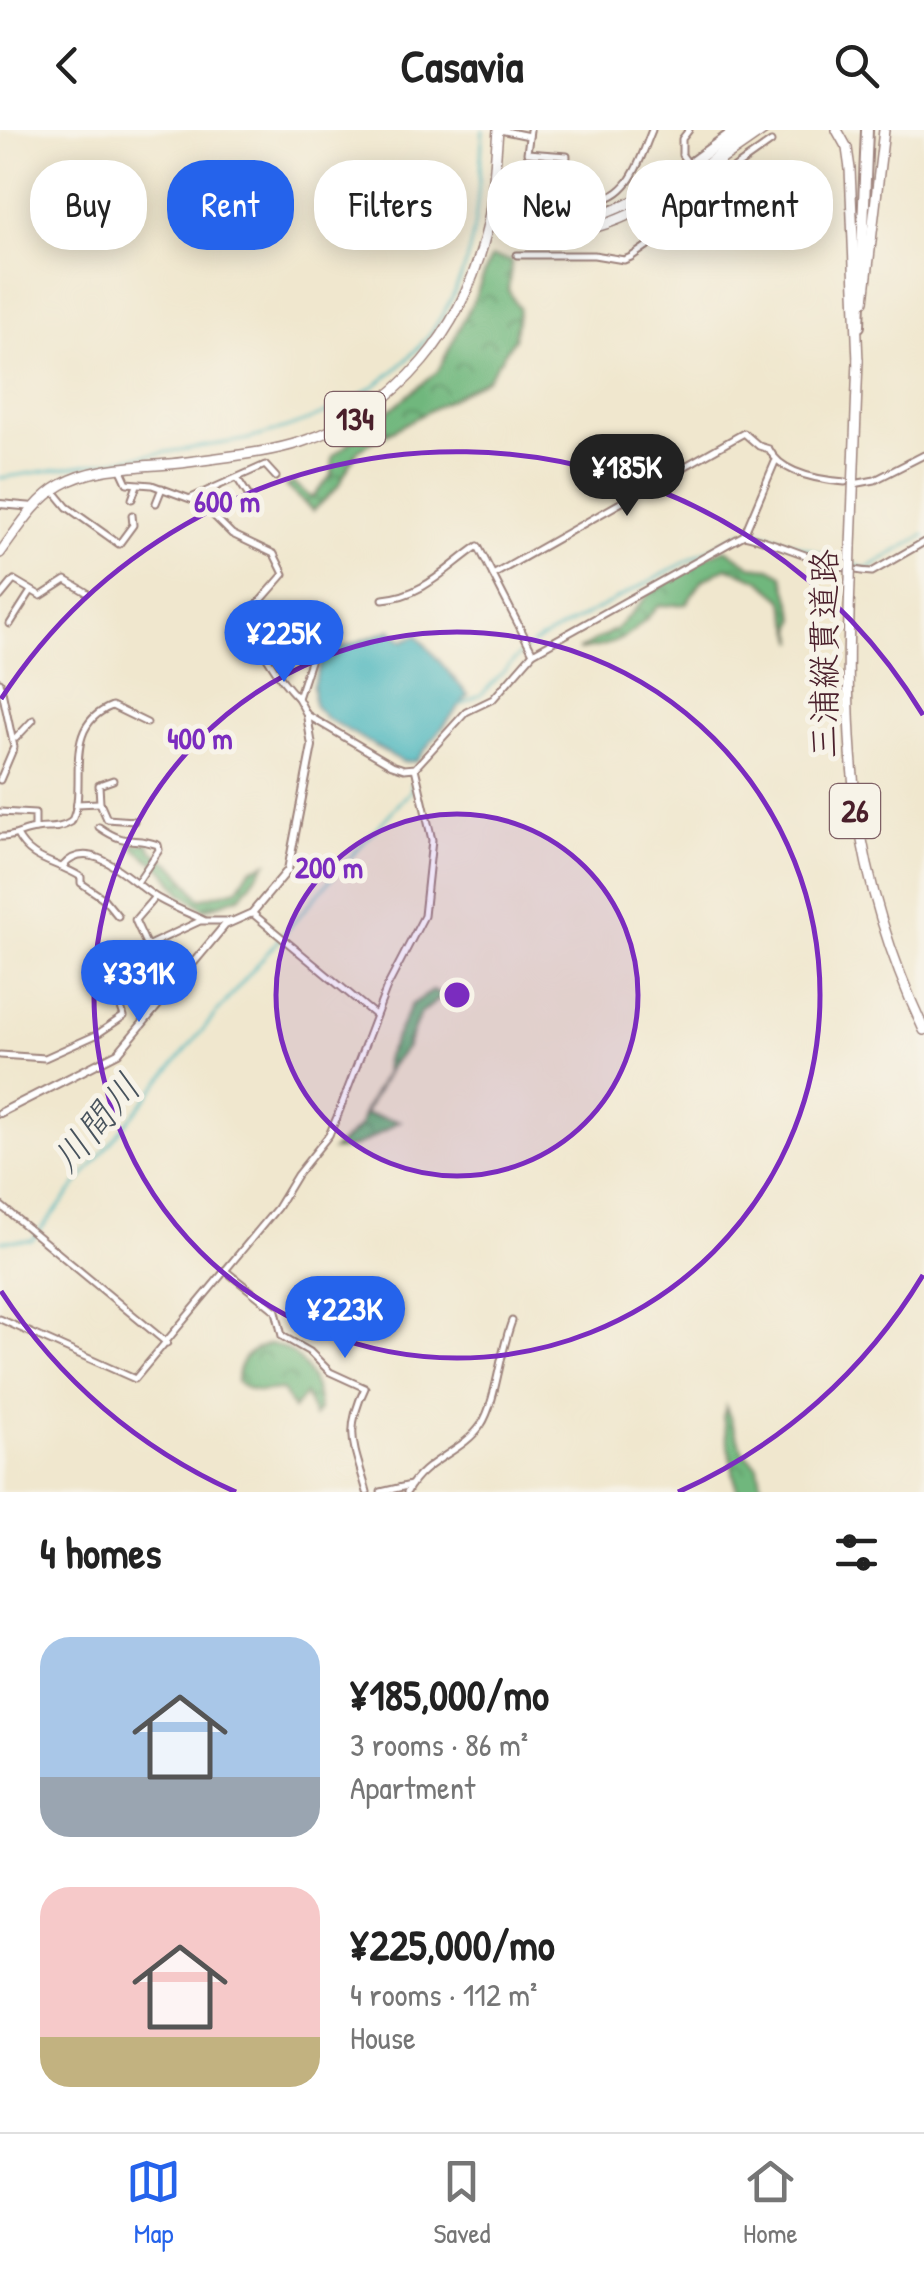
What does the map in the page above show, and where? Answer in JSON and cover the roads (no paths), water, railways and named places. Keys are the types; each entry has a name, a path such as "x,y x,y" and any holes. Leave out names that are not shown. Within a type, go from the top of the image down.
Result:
{"highway":[{"path":"702,160 734,130"},
{"path":"707,160 749,130"},
{"name":"26","path":"859,326 865,130"}],"main road":[{"name":"134","path":"496,160 499,130"},
{"path":"713,160 764,130"},
{"name":"26","path":"837,130 847,148 850,169 858,356"},
{"path":"858,356 884,130"},
{"name":"134","path":"0,553 35,508 53,490 74,478 278,449 325,434 375,406 424,361 443,335 469,286 487,229"},
{"name":"三浦縦貫道路","path":"859,326 848,726 856,816 881,925 924,1030"}],"street":[{"path":"499,130 530,133 527,154 568,156 567,160"},
{"path":"606,198 628,186 652,130"},
{"path":"685,160 682,139 690,130"},
{"path":"745,160 771,142"},
{"path":"517,255 594,255 624,260 640,250"},
{"path":"493,575 744,432 770,450 775,462 744,535"},
{"path":"859,483 875,480 924,455"},
{"path":"775,462 825,480 846,482"},
{"path":"192,498 266,465 276,477"},
{"path":"0,1113 118,1054 225,925 252,912 288,870 293,853 312,746 307,715 298,698 281,681 250,625 249,614 284,574 280,563 264,548 232,534 192,498 162,488 127,484 121,470"},
{"path":"237,478 252,501"},
{"path":"132,499 137,486"},
{"path":"156,503 162,488"},
{"path":"53,490 67,507 119,544 133,525 132,516"},
{"path":"0,504 35,508"},
{"path":"307,715 392,765 415,768 466,712 493,699 532,653 744,535 762,537 872,572 924,542"},
{"path":"384,599 422,588 478,546 532,653"},
{"path":"0,597 14,580 31,591 46,594 66,580 86,592"},
{"path":"10,624 31,591"},
{"path":"298,698 313,652"},
{"path":"0,682 14,741"},
{"path":"0,837 66,826 75,815 76,766 82,737 98,716 112,706 147,722"},
{"path":"0,780 14,741 34,720"},
{"path":"0,1319 134,1379 226,1272 329,1135 375,1015 424,916 432,840 415,768"},
{"path":"113,780 99,785 100,803 108,819 134,821"},
{"path":"78,804 100,803"},
{"path":"0,812 35,814 35,829"},
{"path":"98,827 126,843 145,841 158,845 159,850 137,882"},
{"path":"17,835 30,854 81,877 81,883 103,898 118,916"},
{"path":"63,866 76,857 94,855 137,882 154,898 204,920 232,921"},
{"path":"146,944 135,920 154,898"},
{"path":"252,912 375,1015"},
{"path":"0,1055 44,1058 96,1035 124,1016 116,994 136,951 204,920"},
{"path":"0,1205 167,1342"},
{"path":"226,1272 276,1311 282,1336 310,1352 330,1372 365,1388 352,1419 353,1450 367,1492"},
{"path":"407,1492 410,1484 436,1460 469,1438 488,1414 512,1321"},
{"path":"381,1492 410,1484"}],"water":[{"path":"391,630 403,641 417,635 468,695 416,761 403,762 326,718 314,705 313,685 324,654"}],"waterway":[{"path":"0,478 244,440 323,414 391,374 418,348 442,316 460,280 474,225 483,130"},
{"name":"川間川","path":"753,530 848,563"},
{"name":"川間川","path":"532,644 742,532"},
{"name":"川間川","path":"855,565 866,569 924,535"},
{"name":"川間川","path":"461,705 482,694 527,647"},
{"name":"川間川","path":"0,1241 32,1240 263,958 408,794 411,783"}]}
